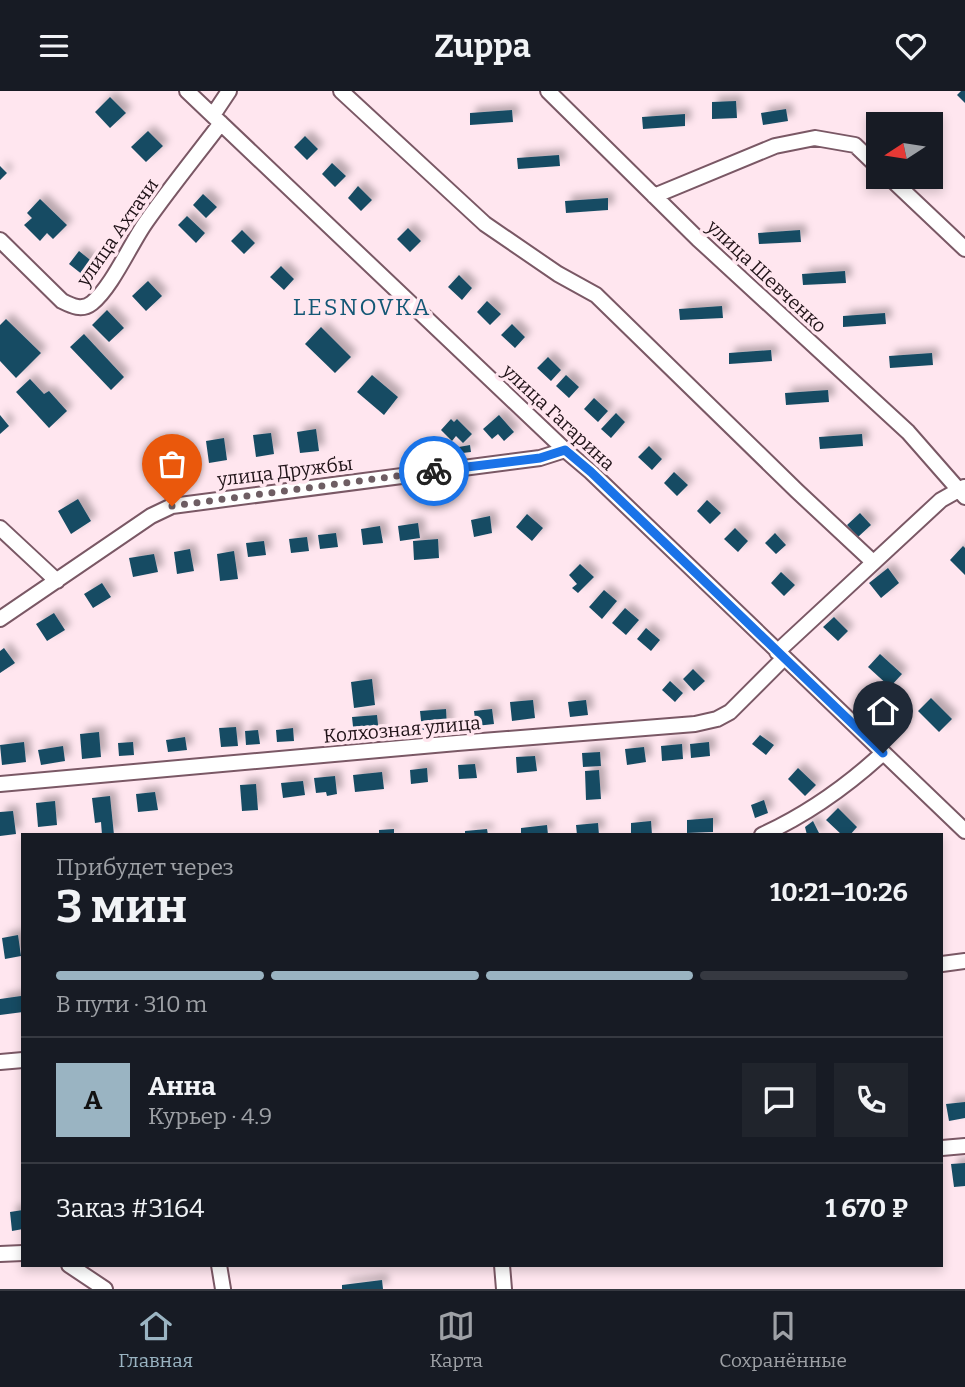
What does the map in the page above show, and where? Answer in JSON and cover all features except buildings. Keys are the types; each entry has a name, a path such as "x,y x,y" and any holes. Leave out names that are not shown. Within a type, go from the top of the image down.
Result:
{"street":[{"name":"улица Гагарина","path":"187,91 591,472 965,831"},
{"path":"217,119 229,91"},
{"path":"341,91 485,224 558,274 596,295 873,562"},
{"name":"улица Шевченко","path":"548,91 654,196 908,432 963,492"},
{"name":"улица Ахтачи","path":"0,240 62,301 74,307 92,303 217,119"},
{"path":"654,196 775,146 815,138 855,145 866,156"},
{"path":"902,189 965,249"},
{"name":"улица Дружбы","path":"0,619 151,516 172,506 540,458 565,450"},
{"name":"Колхозная улица","path":"0,784 695,724 717,719 730,712 780,655 873,562 941,501 963,492"},
{"path":"0,528 57,581"},
{"path":"766,833 800,815 846,785 883,753"},
{"path":"943,964 965,961"},
{"path":"0,1062 21,1061"},
{"path":"943,1148 965,1146"},
{"path":"0,1254 21,1253"},
{"path":"72,1267 105,1289"},
{"path":"219,1267 223,1289"},
{"path":"502,1267 504,1289"}],"way so far":[{"path":"172,506 434,471"}],"district":[{"name":"LESNOVKA","path":"362,307"}],"route":[{"path":"434,471 540,458 565,450 883,753"}]}
